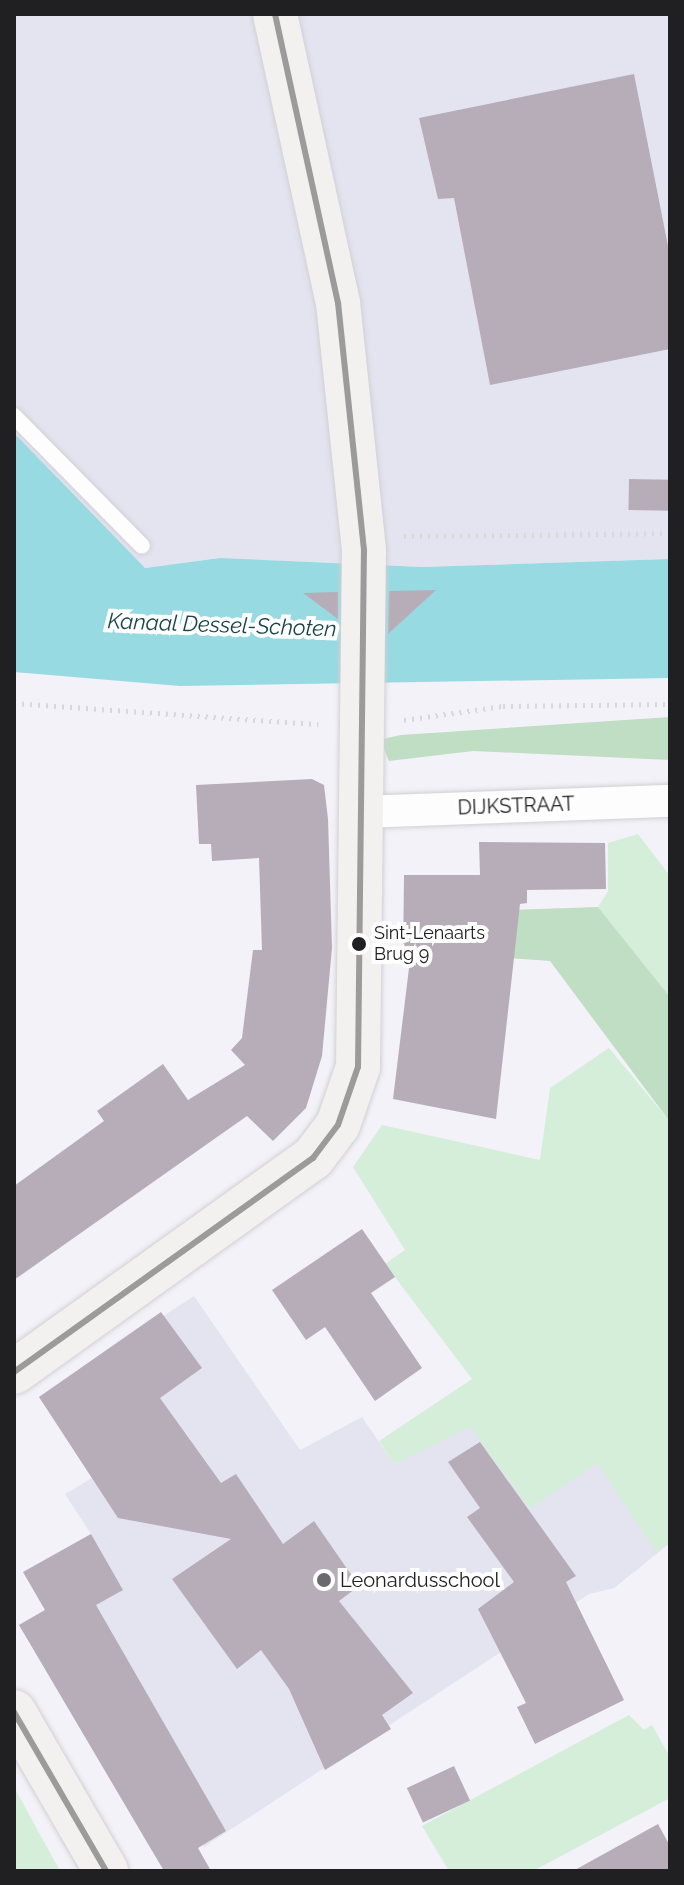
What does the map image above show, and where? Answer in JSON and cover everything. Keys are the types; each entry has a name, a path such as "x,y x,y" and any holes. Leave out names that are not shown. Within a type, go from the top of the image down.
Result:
{"street":[{"path":"14,1372 279,1185 338,1125 358,1067 366,712 364,548 338,303 275,14"},
{"name":"DIJKSTRAAT","path":"363,812 670,801"},
{"path":"14,1712 106,1871"}],"lane":[{"path":"14,416 142,546"}],"path":[{"path":"364,548 670,533"},
{"path":"14,703 190,720 503,706 670,704"}],"shaded area":[{"path":"14,14 670,14 670,559 422,567 220,558 144,568 14,433"},
{"name":"Leonardusschool","path":"194,1296 300,1450 362,1417 394,1464 538,1385 670,1543 614,1588 589,1594 204,1847 193,1827 152,1851 19,1625 45,1610 23,1572 91,1534 65,1494 92,1478 39,1397"}],"green space":[{"path":"670,717 670,760 473,751 389,761 383,739 401,735"},
{"path":"638,834 670,876 670,997 598,907 608,891 608,843"},
{"path":"598,907 670,997 670,1122 550,961 509,958 509,910"},
{"path":"609,1048 670,1122 670,1543 656,1552 597,1463 530,1509 470,1427 394,1464 379,1441 472,1379 385,1264 405,1250 353,1167 382,1125 540,1160 550,1088"},
{"path":"629,1715 644,1730 652,1725 670,1757 670,1798 533,1871 449,1871 422,1826"},
{"path":"14,1787 60,1871 14,1871"}],"water":[{"name":"Kanaal Dessel-Schoten","path":"14,433 145,568 220,558 422,567 670,559 670,678 180,686 14,672"}],"building":[{"path":"634,74 670,256 670,349 490,385 454,198 438,199 419,118"},
{"path":"629,479 670,480 669,511 628,510"},
{"path":"436,590 388,634 389,591"},
{"path":"338,592 338,619 303,593"},
{"path":"312,779 324,785 332,948 322,1056 306,1108 273,1141 247,1116 14,1280 14,1186 104,1121 97,1111 163,1064 188,1100 245,1065 231,1050 242,1038 253,950 262,950 259,858 212,861 211,844 199,844 196,785"},
{"path":"479,842 605,843 606,889 527,890 527,903 520,904 496,1119 393,1099 410,960 403,960 404,875 480,875"},
{"path":"362,1229 395,1277 371,1293 422,1368 375,1401 325,1327 306,1340 272,1290"},
{"path":"161,1312 202,1368 160,1398 221,1483 236,1474 283,1544 314,1521 359,1586 339,1601 413,1693 382,1715 391,1729 325,1770 289,1689 261,1650 237,1669 172,1579 231,1539 118,1518 39,1397"},
{"path":"480,1442 576,1576 566,1582 624,1700 535,1744 517,1707 526,1703 478,1609 514,1582 467,1517 480,1508 448,1462"},
{"path":"91,1534 123,1590 96,1605 226,1831 198,1848 211,1871 164,1871 19,1625 45,1610 23,1572"},
{"path":"454,1766 470,1800 423,1822 407,1788"},
{"path":"658,1824 670,1846 670,1871 573,1871"}],"transit line":[{"path":"14,1372 313,1158 338,1125 358,1067 364,550 338,303 275,14"},
{"path":"14,1712 106,1871"}],"place":[{"name":"Sint-Lenaarts Brug 9","path":"359,944"},
{"name":"Leonardusschool","path":"324,1580"}]}
